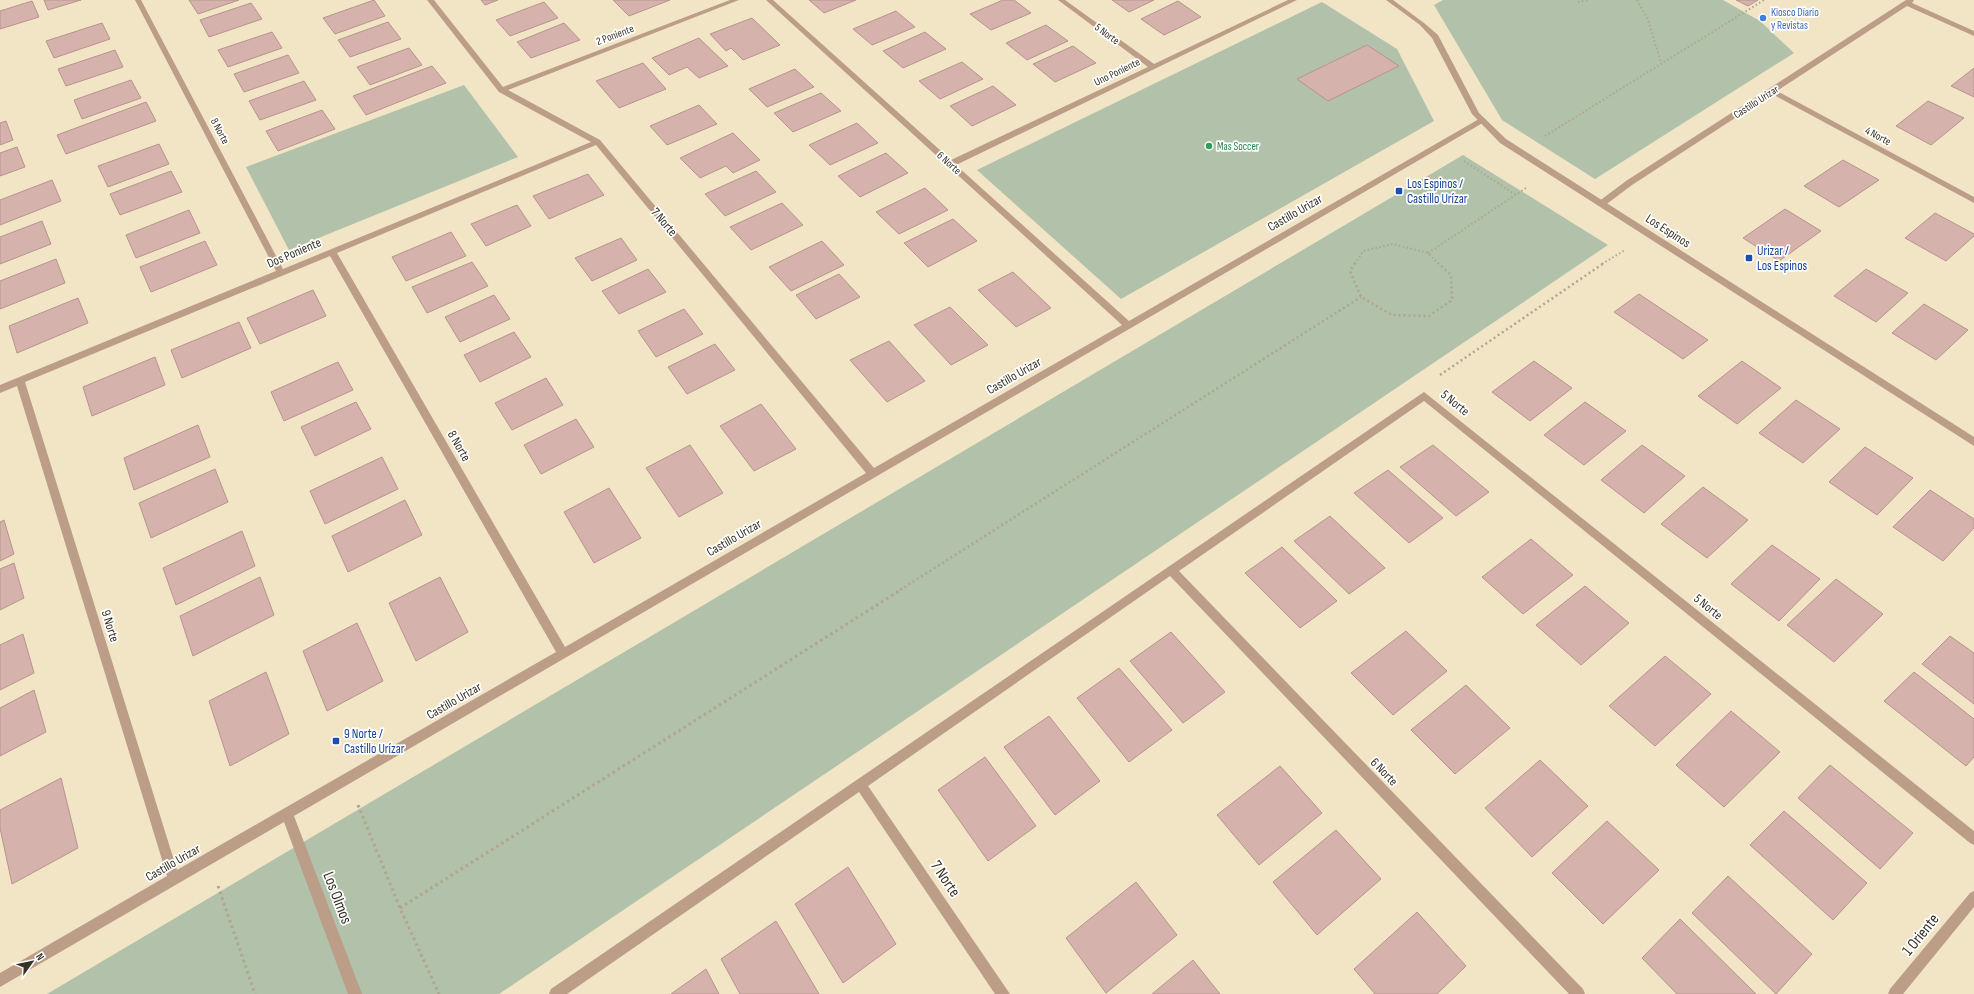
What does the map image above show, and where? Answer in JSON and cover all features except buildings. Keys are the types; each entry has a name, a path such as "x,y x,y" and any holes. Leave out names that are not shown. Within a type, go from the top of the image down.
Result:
{"street":[{"name":"8 Norte","path":"138,0 281,273"},
{"name":"7 Norte","path":"430,0 502,90 597,142 873,474"},
{"name":"2 Poniente","path":"502,90 722,2 736,0"},
{"name":"6 Norte","path":"769,0 1129,326"},
{"name":"5 Norte","path":"1061,0 1153,67"},
{"name":"Uno Poniente","path":"950,164 1294,0"},
{"name":"Los Espinos","path":"1389,0 1422,24 1435,37 1470,105 1492,132 1519,152 1974,442"},
{"name":"Castillo Urizar","path":"1601,204 1629,183 1909,1"},
{"path":"1909,1 1974,34"},
{"name":"4 Norte","path":"1772,91 1974,200"},
{"name":"Castillo Urizar","path":"0,980 1482,121"},
{"name":"Dos Poniente","path":"0,389 597,142"},
{"name":"8 Norte","path":"332,252 563,654"},
{"name":"9 Norte","path":"20,381 174,879"},
{"name":"5 Norte","path":"1424,396 1974,839"},
{"path":"556,994 1424,396"},
{"name":"6 Norte","path":"1171,570 1578,994"},
{"name":"7 Norte","path":"860,784 1003,994"},
{"name":"Los Olmos","path":"287,814 355,994"},
{"name":"1 Oriente","path":"1895,994 1974,897"}],"path":[{"path":"1578,2 1588,0"},
{"path":"1637,0 1648,20 1662,62"},
{"path":"1519,152 1764,0"},
{"path":"1440,145 1516,195"},
{"path":"1428,253 1551,172"},
{"path":"1424,396 1433,381 1615,255 1652,237"},
{"path":"1394,244 1428,253 1451,275 1452,300 1428,316 1392,314 1361,297 1350,271 1363,251 1394,244"},
{"path":"400,908 1361,297"},
{"path":"347,778 400,908 439,994"},
{"path":"208,859 255,994"}],"green space":[{"path":"1443,0 1723,0 1760,21 1794,53 1595,179 1502,120 1434,5"},
{"name":"Mas Soccer","path":"1322,2 1397,49 1434,121 1121,299 977,170"},
{"path":"464,85 518,157 289,250 246,167"},
{"path":"1463,155 1608,245 499,994 47,994"}],"place":[{"name":"Kiosco Díario y Revistas","path":"1763,18"},
{"name":"Mas Soccer","path":"1209,146"},
{"name":"Los Espinos / Castillo Urízar","path":"1399,191"},
{"name":"Urizar / Los Espinos","path":"1749,258"},
{"name":"9 Norte / Castillo Urízar","path":"336,741"}]}
